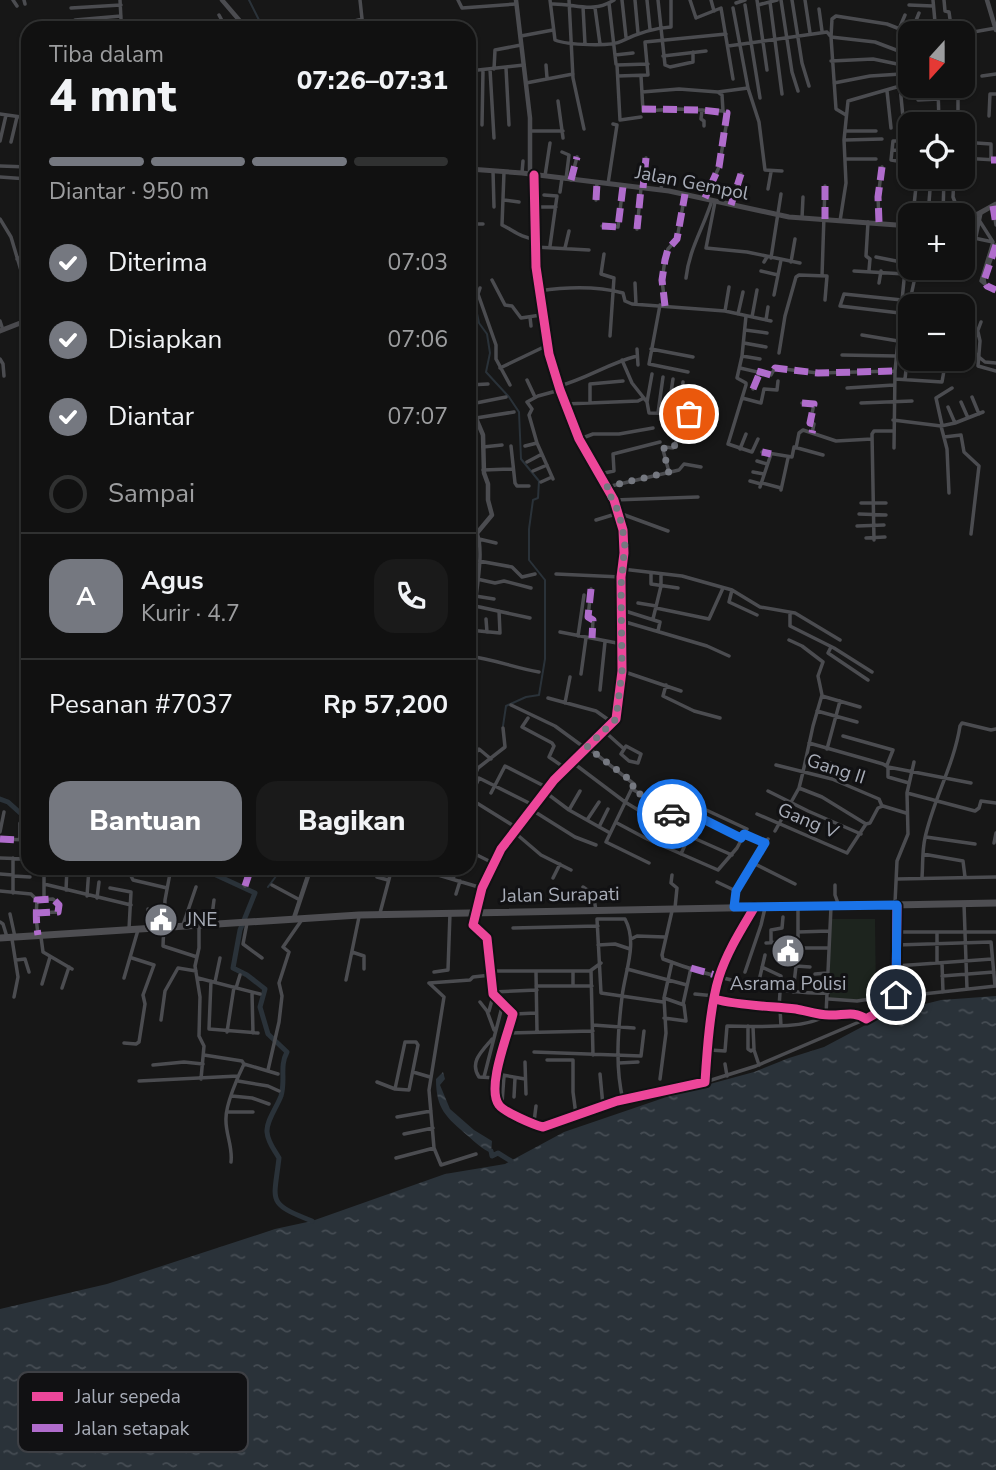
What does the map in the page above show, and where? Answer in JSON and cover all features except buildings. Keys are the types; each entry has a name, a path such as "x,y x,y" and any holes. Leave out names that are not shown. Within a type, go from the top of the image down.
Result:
{"highway":[{"name":"Jalan Surapati","path":"9,937 380,914 996,903"}],"main road":[{"name":"Jalan Gempol","path":"476,170 661,190 779,215 898,225"},
{"path":"975,216 995,205"},
{"path":"1,330 21,323"}],"street":[{"path":"13,0 17,6"},
{"path":"222,0 240,21"},
{"path":"355,21 362,19 360,0"},
{"path":"458,0 462,8 516,2 531,131 539,291 548,345 565,404 579,439 614,500 625,542 621,577 622,671 619,711 613,723 586,747 546,790 493,863 482,888 473,925 486,936 493,992 513,1014"},
{"path":"622,0 626,37"},
{"path":"635,0 638,33"},
{"path":"647,0 650,30"},
{"path":"658,0 665,65 670,67 693,62 693,52"},
{"path":"641,117 620,120 618,76 614,43 612,2 595,8 569,2 550,2 555,40 600,44 614,43 622,41 638,33 673,25 671,0"},
{"path":"690,0 696,19 721,8 733,79"},
{"path":"711,0 714,12"},
{"path":"767,70 757,3 779,0 798,91"},
{"path":"792,0 802,63 809,86"},
{"path":"805,0 810,33"},
{"path":"933,0 935,21"},
{"path":"944,0 945,11 949,12 950,21"},
{"path":"975,32 996,29 987,0"},
{"path":"989,8 993,0"},
{"path":"71,8 120,2 121,18 75,20"},
{"path":"569,2 573,74 584,129"},
{"path":"741,2 752,42 760,98"},
{"path":"770,2 782,94"},
{"path":"909,5 933,6"},
{"path":"583,7 585,44"},
{"path":"595,8 600,44"},
{"path":"733,8 748,88 759,122 765,170 782,171"},
{"path":"819,9 822,31"},
{"path":"916,21 919,13"},
{"path":"219,15 223,21"},
{"path":"902,21 905,15"},
{"path":"846,115 836,109 831,61 832,19 836,16 898,29"},
{"path":"521,36 553,30"},
{"path":"728,46 822,31 831,37 875,42 898,51"},
{"path":"618,76 649,74 645,43 726,34"},
{"path":"494,138 494,51 521,45"},
{"path":"663,56 706,51"},
{"path":"615,55 633,53"},
{"path":"831,61 873,59 898,64"},
{"path":"617,65 648,64"},
{"path":"476,70 524,65"},
{"path":"546,65 547,78"},
{"path":"506,68 509,125"},
{"path":"482,70 482,125"},
{"path":"526,83 573,74"},
{"path":"833,83 898,74"},
{"path":"982,76 996,74"},
{"path":"641,76 643,111 702,110 723,111 728,115 723,151 705,224 698,233 688,259 686,278"},
{"path":"840,221 846,183 844,140 848,101 900,86 902,112"},
{"path":"641,92 679,89 718,92 748,88"},
{"path":"887,91 891,128"},
{"path":"718,92 722,95 723,111"},
{"path":"989,116 989,97 990,94 996,94"},
{"path":"918,98 939,99 939,112"},
{"path":"558,101 563,138"},
{"path":"702,110 701,119 704,126"},
{"path":"0,114 21,118"},
{"path":"0,141 6,115"},
{"path":"11,142 18,117"},
{"path":"608,184 617,125 613,124"},
{"path":"531,131 563,131"},
{"path":"845,131 877,131"},
{"path":"844,140 882,139"},
{"path":"898,140 894,140 891,161 898,162"},
{"path":"975,143 991,144 994,160 975,159"},
{"path":"545,176 550,144"},
{"path":"892,150 898,151"},
{"path":"562,152 569,155 566,179"},
{"path":"560,192 577,157"},
{"path":"637,229 646,158"},
{"path":"845,159 876,159"},
{"path":"522,173 523,161"},
{"path":"0,166 21,167"},
{"path":"879,222 878,197 882,167"},
{"path":"493,171 494,207"},
{"path":"505,172 502,225 522,237 535,239"},
{"path":"768,189 771,172"},
{"path":"661,190 663,173"},
{"path":"731,205 741,174"},
{"path":"0,177 21,178"},
{"path":"596,200 597,183"},
{"path":"602,226 618,227 623,186"},
{"path":"822,275 825,186"},
{"path":"685,194 677,239 668,249 665,260 662,280 663,305 649,365 688,372"},
{"path":"764,262 769,257 781,194"},
{"path":"544,195 557,196 550,246"},
{"path":"802,218 803,197"},
{"path":"504,200 519,202"},
{"path":"711,200 706,247 800,263"},
{"path":"995,205 996,225"},
{"path":"535,207 556,207"},
{"path":"975,234 979,216"},
{"path":"979,216 994,243 981,278 983,285 994,290"},
{"path":"0,219 11,237 21,274"},
{"path":"868,222 866,238 869,270"},
{"path":"476,224 483,224"},
{"path":"565,248 569,231"},
{"path":"975,238 994,243"},
{"path":"792,262 795,239"},
{"path":"535,247 589,250"},
{"path":"604,254 601,274 613,277 610,336"},
{"path":"876,257 898,261"},
{"path":"16,259 21,258"},
{"path":"774,295 781,260"},
{"path":"761,271 778,275"},
{"path":"854,271 898,273"},
{"path":"879,283 881,271"},
{"path":"779,353 795,279 799,275 825,275 828,278 825,300"},
{"path":"492,280 505,305 512,306 522,318 543,314"},
{"path":"635,283 636,304"},
{"path":"725,311 729,287"},
{"path":"480,288 478,294 496,345 496,359 510,385"},
{"path":"539,291 578,288 612,291 623,293 627,302 636,304 725,311 769,320 768,307"},
{"path":"752,317 757,290"},
{"path":"738,314 743,292"},
{"path":"898,300 844,294 840,306 898,313"},
{"path":"746,316 743,356 737,378 746,384 728,443 753,452 758,439"},
{"path":"530,317 531,326"},
{"path":"0,321 1,330"},
{"path":"975,338 981,322"},
{"path":"745,330 767,333"},
{"path":"978,332 981,337 979,368 996,371"},
{"path":"862,335 898,341 893,401 894,448"},
{"path":"744,343 766,347"},
{"path":"500,368 548,345"},
{"path":"637,349 638,365"},
{"path":"651,349 693,357"},
{"path":"975,354 984,362 996,363"},
{"path":"842,355 896,356"},
{"path":"541,482 552,478 537,443 529,415 532,409 527,403 535,397 637,356"},
{"path":"743,356 760,359"},
{"path":"0,359 4,376"},
{"path":"622,360 632,383 646,400"},
{"path":"740,368 771,375 775,368 818,373 895,371"},
{"path":"905,380 906,371"},
{"path":"895,379 943,381 944,371"},
{"path":"753,389 760,372"},
{"path":"652,374 646,400 648,412 689,414 693,388"},
{"path":"658,413 663,377"},
{"path":"668,414 673,379"},
{"path":"527,380 535,397"},
{"path":"590,402 590,384 623,381"},
{"path":"742,398 761,403 764,389 776,390 778,381"},
{"path":"678,414 682,382"},
{"path":"476,383 488,384"},
{"path":"847,388 894,385"},
{"path":"949,493 948,464 936,398 952,388"},
{"path":"476,403 506,397"},
{"path":"893,420 942,426 955,423 981,413 972,397"},
{"path":"565,404 646,400"},
{"path":"861,403 912,401"},
{"path":"961,402 968,418"},
{"path":"802,403 814,404 810,423 814,424 812,433"},
{"path":"948,407 955,423"},
{"path":"476,416 514,412"},
{"path":"669,472 663,450 675,445 682,417 678,414"},
{"path":"476,421 482,431 484,470 492,515 478,536 476,588"},
{"path":"579,439 593,434 619,435 653,428"},
{"path":"762,452 792,457 803,430 836,441 872,439"},
{"path":"874,539 872,439 874,431 893,431"},
{"path":"740,449 746,434"},
{"path":"944,437 961,435 964,452 979,466 971,534"},
{"path":"599,474 614,471 615,453 660,442"},
{"path":"525,446 537,443"},
{"path":"483,447 502,445"},
{"path":"511,446 516,485 528,486"},
{"path":"796,448 823,455"},
{"path":"527,462 542,454"},
{"path":"761,485 771,454"},
{"path":"750,481 781,489 788,457"},
{"path":"757,461 767,464"},
{"path":"606,487 682,469 684,464 701,467"},
{"path":"533,471 547,465"},
{"path":"484,470 513,469"},
{"path":"753,472 764,474"},
{"path":"777,472 784,473"},
{"path":"614,500 698,497"},
{"path":"861,503 886,503"},
{"path":"596,520 619,513 668,531"},
{"path":"859,514 886,514"},
{"path":"857,526 884,526"},
{"path":"478,536 496,543"},
{"path":"866,538 885,537"},
{"path":"479,561 513,568 522,577 535,574"},
{"path":"622,569 695,579 732,590 760,607 795,613 840,640"},
{"path":"651,573 651,584 678,588"},
{"path":"556,574 621,577"},
{"path":"653,619 661,586 661,574"},
{"path":"477,579 497,583 504,581 530,588"},
{"path":"638,603 709,619 723,588"},
{"path":"591,589 588,617 593,620 592,638"},
{"path":"732,590 730,602 757,615"},
{"path":"578,636 584,595"},
{"path":"476,596 494,598"},
{"path":"476,606 530,618"},
{"path":"622,610 653,619 661,624 658,631"},
{"path":"476,630 500,633 499,611"},
{"path":"790,613 790,626 806,632 872,673"},
{"path":"486,619 487,632"},
{"path":"622,621 707,646 729,656"},
{"path":"560,632 622,645"},
{"path":"581,674 586,638"},
{"path":"775,831 799,788 822,695 818,676 822,660 789,640"},
{"path":"600,690 606,642"},
{"path":"831,647 828,653 868,680"},
{"path":"476,657 539,672"},
{"path":"622,671 681,691"},
{"path":"565,702 570,677"},
{"path":"666,685 663,696 694,711 720,718"},
{"path":"822,695 860,707"},
{"path":"548,698 596,711 613,723"},
{"path":"827,749 840,701"},
{"path":"511,705 555,726 634,783 607,843 649,863"},
{"path":"817,711 857,722"},
{"path":"528,718 522,727 552,743"},
{"path":"922,877 925,837 962,723 996,729"},
{"path":"476,772 505,747 503,728"},
{"path":"604,731 624,749"},
{"path":"557,736 552,743 554,746 549,757 565,768"},
{"path":"843,736 893,750 887,766 888,777 909,783"},
{"path":"809,743 887,766 971,783"},
{"path":"629,746 640,753 638,763 624,757 621,752 624,749 629,746"},
{"path":"476,752 479,749 491,759"},
{"path":"806,758 831,763"},
{"path":"572,762 625,802 663,825 657,843"},
{"path":"898,1001 897,861 908,834 907,793 914,762"},
{"name":"Gang II","path":"776,765 832,779 879,799 883,806 906,813"},
{"path":"491,793 505,766 546,790 569,810 610,833"},
{"path":"476,785 478,778 494,785 575,837 596,845"},
{"path":"799,788 822,797 866,824"},
{"path":"632,789 692,824 699,817 743,836 767,841 736,891 734,907"},
{"path":"569,810 580,791"},
{"path":"768,791 861,834 879,807 883,806"},
{"path":"907,793 975,811 981,801 996,803 996,809"},
{"path":"476,802 516,830 541,855 571,870"},
{"path":"587,820 599,802"},
{"path":"599,827 608,809"},
{"path":"617,823 718,870 732,855 746,828 704,809"},
{"path":"0,832 4,813"},
{"name":"Gang V","path":"757,814 847,853 861,834"},
{"path":"0,839 20,840 20,823"},
{"path":"667,834 686,841"},
{"path":"994,843 996,835"},
{"path":"681,854 690,836 732,855"},
{"path":"925,837 975,844"},
{"path":"476,854 493,863"},
{"path":"923,854 963,861 965,877"},
{"path":"0,858 21,859"},
{"path":"12,893 13,858"},
{"path":"753,863 795,884"},
{"path":"553,878 560,864"},
{"path":"0,874 30,877"},
{"path":"44,875 44,899"},
{"path":"66,890 67,875"},
{"path":"87,896 88,875"},
{"path":"130,875 133,880 167,888"},
{"path":"170,875 164,947 197,957"},
{"path":"245,887 248,875"},
{"path":"268,1070 277,1036 282,996 279,983 289,953 283,947 301,922 298,918 300,900 308,875"},
{"path":"380,914 390,875"},
{"path":"441,875 482,888"},
{"path":"453,879 454,875"},
{"path":"673,875 671,883 677,886 678,890 662,958 719,976 793,992 858,1001 896,995"},
{"path":"377,877 388,880"},
{"path":"897,879 996,877"},
{"path":"456,894 460,881"},
{"path":"717,882 736,891"},
{"path":"97,898 99,883"},
{"path":"44,884 131,905"},
{"path":"272,885 300,900"},
{"path":"709,1050 725,1051 727,1026 780,1026 821,1019 826,1015 829,931 835,907 835,885"},
{"path":"183,925 196,887"},
{"path":"583,887 593,894 596,910 601,993 683,1004"},
{"path":"110,888 130,891 129,929"},
{"path":"0,891 31,894 37,900 36,913 43,953 70,968 62,988"},
{"path":"36,913 59,911 56,901 37,900"},
{"path":"211,923 214,900"},
{"path":"964,904 967,989"},
{"path":"793,992 798,948 798,907"},
{"path":"705,1082 719,976 735,940 754,908"},
{"path":"745,972 765,908"},
{"path":"148,909 149,928"},
{"path":"434,972 448,970 450,913"},
{"path":"9,937 10,914"},
{"path":"346,980 359,915"},
{"path":"783,917 782,928 771,930 768,943 798,942"},
{"path":"597,919 625,919 631,939 620,1026 619,1063 623,1100"},
{"path":"245,921 243,944 262,958"},
{"path":"0,922 9,937 16,960 18,977 15,997"},
{"path":"198,924 196,971 199,1035 204,1041 201,1079"},
{"path":"513,928 598,926"},
{"path":"124,978 139,928"},
{"path":"798,932 829,931"},
{"path":"897,932 996,932"},
{"path":"937,932 943,992"},
{"path":"631,939 637,936 665,937"},
{"path":"513,1014 494,1094 498,1105 507,1112 543,1127 623,1100 705,1082 759,1065 866,1019 898,1001 996,986 992,959 994,943 896,944"},
{"path":"598,945 615,944 630,949"},
{"path":"798,948 828,948"},
{"path":"352,951 364,956 363,969"},
{"path":"758,985 765,956"},
{"path":"42,984 50,957"},
{"path":"124,1043 139,1042 145,1004 143,996 154,965 132,958"},
{"path":"220,958 213,982 209,1028 256,1033 252,992"},
{"path":"16,960 25,959 29,972"},
{"path":"897,966 992,959"},
{"path":"660,1079 666,1033 663,1000 672,962"},
{"path":"476,1154 440,1165 434,1148 430,1077 444,997 429,983 470,980 491,973 591,971 601,963"},
{"path":"796,966 810,967"},
{"path":"762,967 781,975 780,1026"},
{"path":"161,1020 165,991 178,968 196,971"},
{"path":"664,1018 685,1023 683,1004 691,968"},
{"path":"627,969 687,985"},
{"path":"573,971 573,986"},
{"path":"591,971 593,1055"},
{"path":"536,972 537,1031"},
{"path":"942,976 994,972"},
{"path":"814,974 828,973"},
{"path":"227,1032 240,975"},
{"path":"198,978 260,994"},
{"path":"493,992 592,986"},
{"path":"695,994 715,997 737,1005 826,1015 846,1014 866,1019"},
{"path":"488,1013 492,1000"},
{"path":"480,1002 488,1013 495,1032"},
{"path":"484,1077 503,1003"},
{"path":"513,1014 536,1013"},
{"path":"593,1026 634,1028"},
{"path":"750,1026 748,1049 754,1049 759,1065"},
{"path":"508,1032 593,1031"},
{"path":"534,1052 642,1055 644,1031"},
{"path":"494,1037 476,1059 475,1072 479,1077 525,1079"},
{"path":"376,1082 395,1089 409,1090 418,1044 406,1041 395,1089"},
{"path":"204,1055 221,1056 227,1060 278,1073"},
{"path":"547,1060 573,1060 576,1115"},
{"path":"153,1065 184,1062 203,1064"},
{"path":"525,1062 526,1094"},
{"path":"619,1063 638,1062"},
{"path":"231,1162 232,1148 225,1119 244,1064"},
{"path":"725,1064 727,1076"},
{"path":"413,1072 430,1077"},
{"path":"600,1074 603,1106"},
{"path":"502,1103 504,1076"},
{"path":"514,1097 515,1078"},
{"path":"139,1082 238,1079 279,1091"},
{"path":"232,1096 252,1098 269,1104"},
{"path":"534,1122 536,1106"},
{"path":"397,1117 431,1111"},
{"path":"227,1112 253,1112"},
{"path":"404,1134 433,1128"},
{"path":"396,1158 434,1148"}],"shaded area":[{"path":"830,919 875,919 876,1000 830,999"}],"water":[{"path":"996,996 996,1470 0,1470 0,1309 107,1284 275,1229 312,1221 445,1174 505,1164 564,1132 684,1091 754,1072 824,1047 875,1020 941,1000"},
{"path":"443,1072 445,1079 440,1085 450,1109 474,1130 492,1141 491,1153 460,1129 444,1112 436,1089 436,1079"}],"waterway":[{"path":"249,0 260,21"},
{"path":"476,309 479,323 487,334 490,353 486,372 519,412 521,459 539,481 538,498 533,500 529,529 529,560 545,580 545,659 539,695 526,697 506,706 503,726"},
{"path":"0,799 8,802 21,814"},
{"path":"216,875 255,893 240,930 233,968 265,989 260,1007 268,1034 287,1052 283,1063 281,1096 267,1128 269,1139 279,1158 276,1199 287,1210 312,1221"},
{"path":"268,887 277,875"},
{"path":"491,1151 492,1156 498,1153 511,1161"}],"marked path":[{"path":"642,109 727,113 719,167 705,198"},
{"path":"571,180 577,157"},
{"path":"643,188 646,158"},
{"path":"991,160 996,160"},
{"path":"879,222 878,197 882,167"},
{"path":"731,205 741,174"},
{"path":"596,200 597,183"},
{"path":"602,226 618,227 623,186"},
{"path":"825,186 825,219"},
{"path":"637,229 641,188"},
{"path":"665,306 662,280 665,260 668,249 677,239 685,194"},
{"path":"993,206 996,225"},
{"path":"996,245 984,281 987,286 996,290"},
{"path":"757,371 771,375 775,368 818,373 895,371"},
{"path":"753,389 760,372"},
{"path":"802,403 814,404 810,423 814,424 812,433"},
{"path":"762,452 771,454"},
{"path":"591,589 588,617 593,620 592,638"},
{"path":"0,839 17,840"},
{"path":"245,886 249,875"},
{"path":"36,913 58,912 59,905 53,899 37,900 36,909 36,913 36,918 38,935"},
{"path":"691,968 719,976"}],"cycle path":[{"path":"534,175 536,267 549,354 579,439 614,500 623,530 622,671 616,719 554,780 501,849 482,888 473,925 487,938 493,994 513,1014 496,1074 496,1097 499,1105 513,1115 543,1127 617,1101 705,1082 711,1015 719,977 730,950 754,908"},
{"path":"714,999 825,1015 852,1014 866,1019 898,1001 897,906"}],"way so far":[{"path":"672,814 632,789 634,783 587,747 616,719 622,671 621,577 625,542 619,513 606,487 669,472 663,450 675,445 682,417 678,414 689,414"}],"place":[{"name":"JNE","path":"161,920"},
{"name":"Asrama Polisi","path":"788,951"}],"route":[{"path":"672,814 692,824 699,817 741,838 744,834 765,843 736,891 734,907 897,905 896,995"}]}
